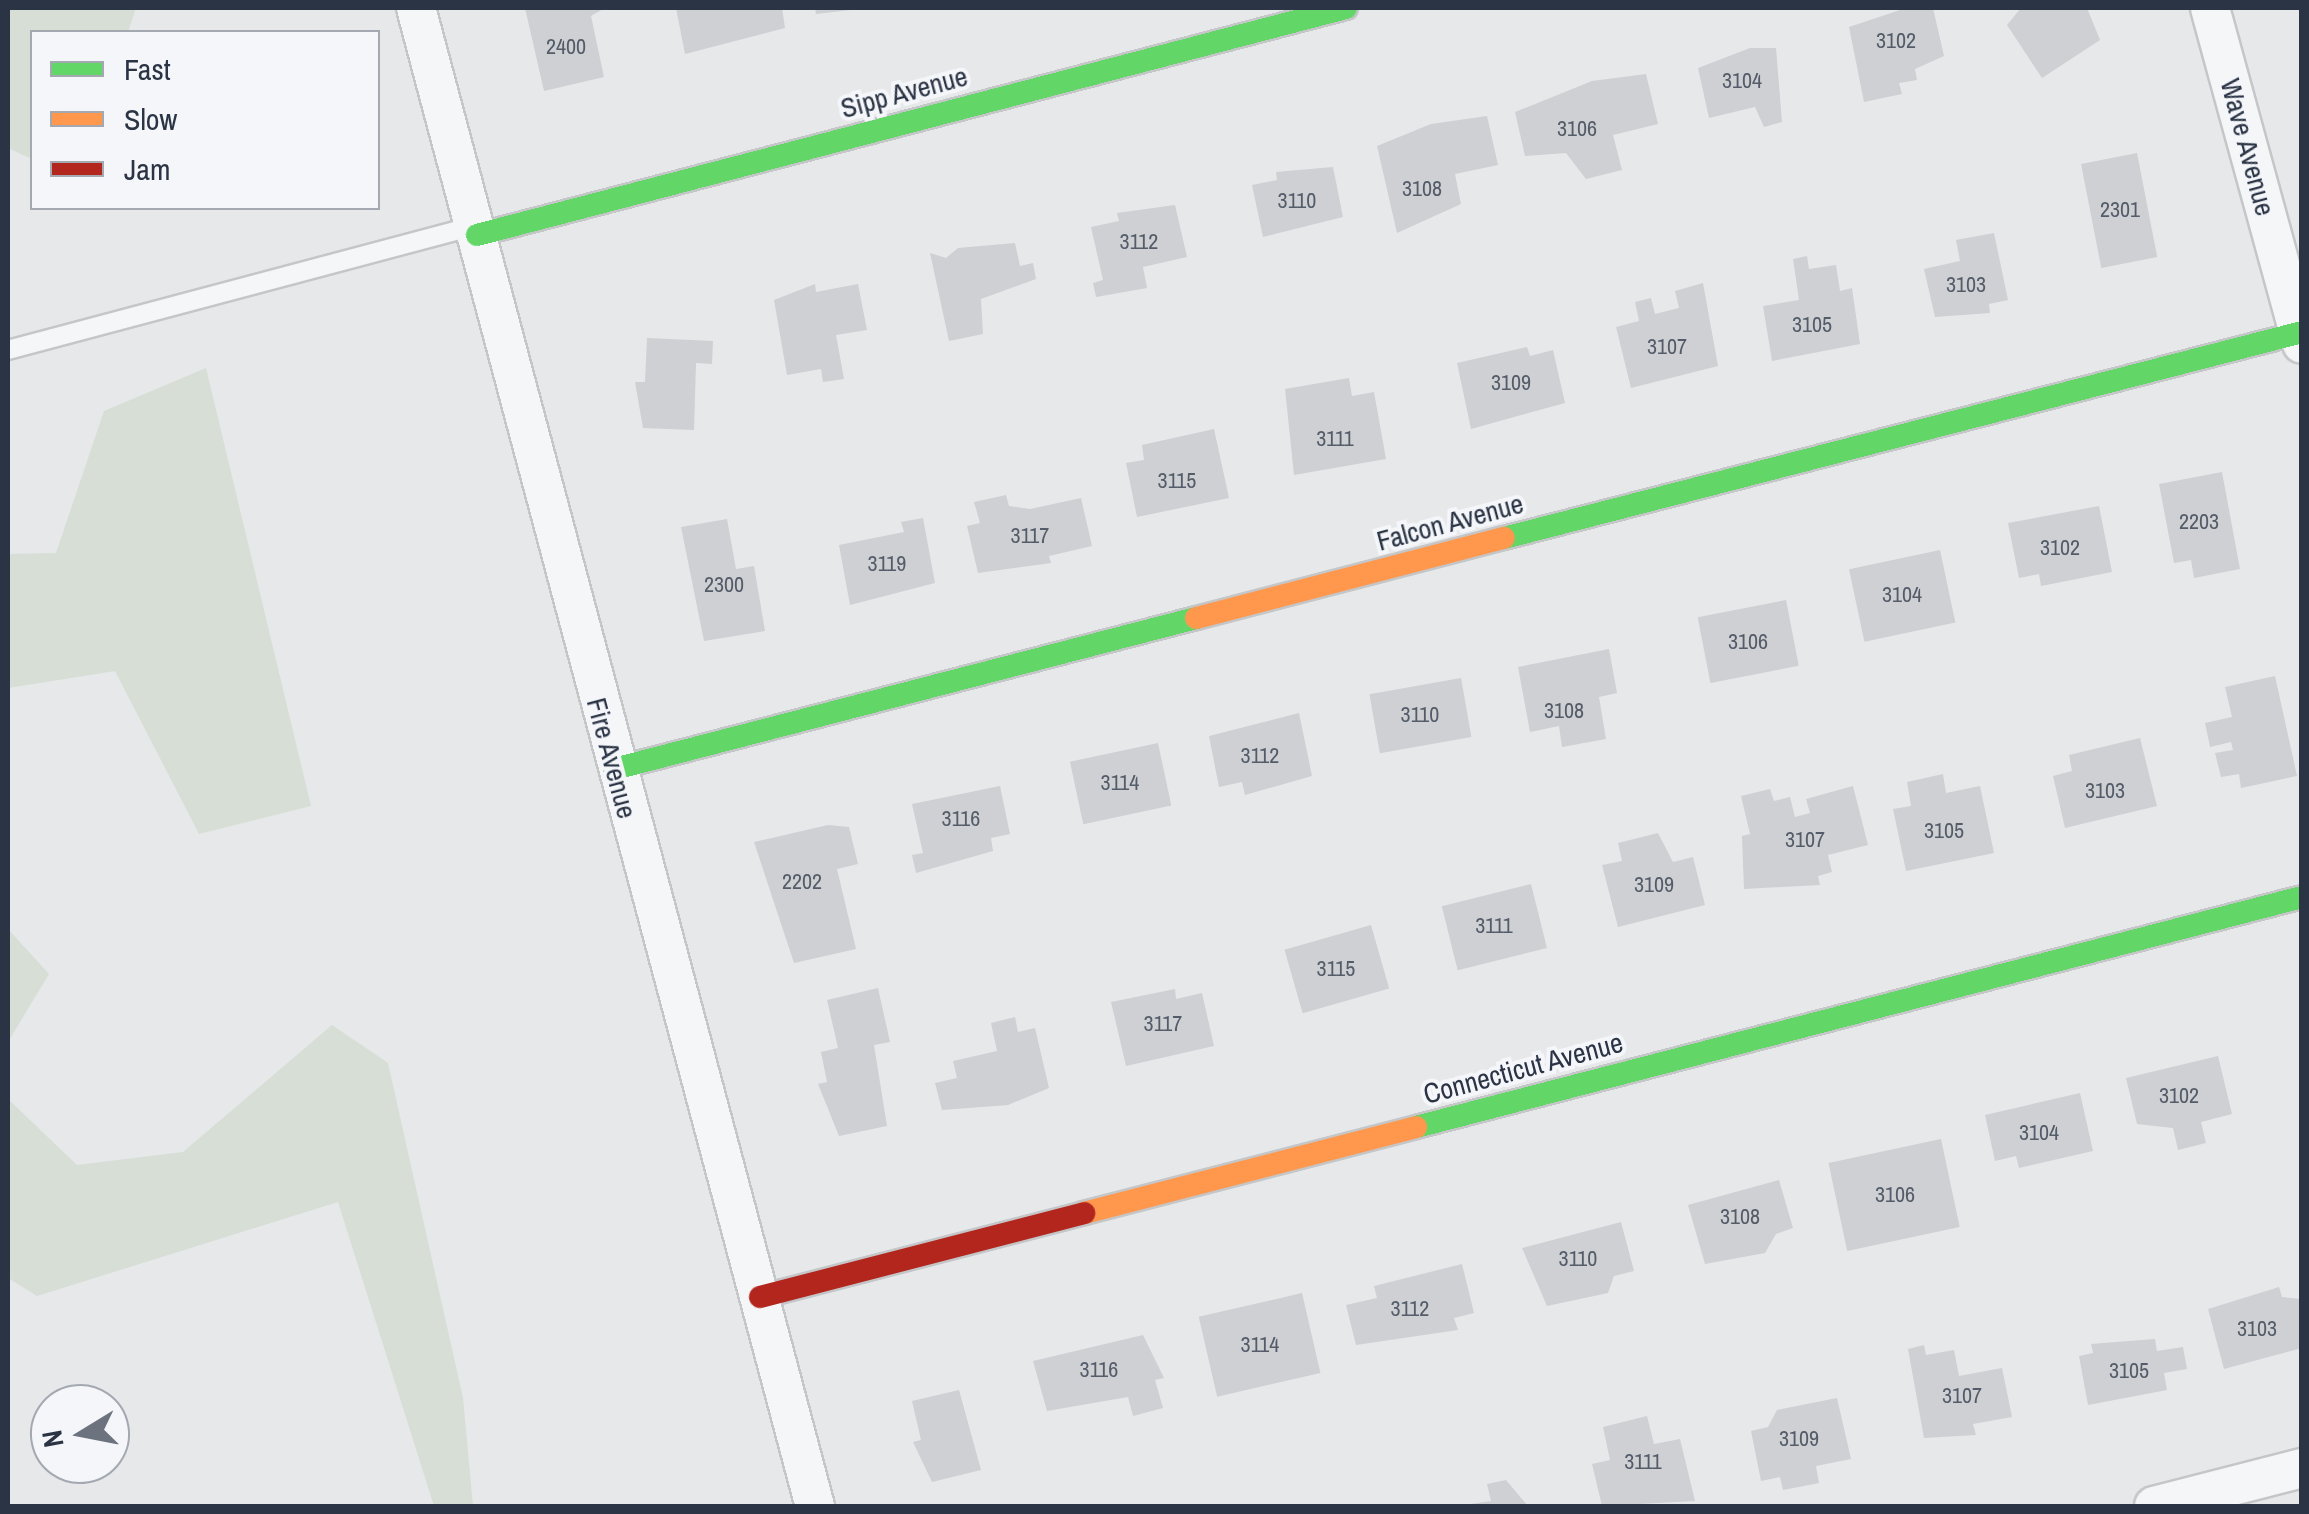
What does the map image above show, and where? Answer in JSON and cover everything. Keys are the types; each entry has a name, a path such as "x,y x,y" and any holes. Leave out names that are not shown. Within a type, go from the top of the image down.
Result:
{"street":[{"name":"Fire Avenue","path":"416,8 614,769 814,1506"},
{"name":"Sipp Avenue","path":"476,231 1346,8"},
{"name":"Wave Avenue","path":"2210,8 2300,337"},
{"name":"Falcon Avenue","path":"614,769 2300,337"},
{"name":"Connecticut Avenue","path":"760,1297 2302,897"},
{"path":"2154,1506 2302,1468"}],"lane":[{"path":"8,350 476,231"}],"shaded area":[{"path":"8,8 136,8 129,30 30,30 30,158 8,148"},
{"path":"206,368 311,806 199,834 115,671 8,688 8,554 56,553 104,411"},
{"path":"8,929 49,974 8,1042"},
{"path":"332,1025 388,1063 463,1398 473,1506 434,1506 338,1202 37,1296 8,1278 8,1099 77,1165 183,1152"}],"building":[{"path":"525,8 605,8 591,16 604,77 544,91"},
{"path":"676,8 782,8 785,28 685,54"},
{"path":"815,8 859,8 859,9 816,14"},
{"path":"1906,8 1933,8 1944,56 1915,69 1917,80 1899,83 1902,94 1864,102 1849,27"},
{"path":"2021,8 2087,8 2100,40 2042,78 2007,25"},
{"path":"1750,48 1776,48 1782,122 1764,127 1755,107 1709,118 1698,68"},
{"path":"1646,74 1658,124 1613,135 1622,170 1586,179 1566,153 1525,156 1515,112 1592,81"},
{"path":"1487,116 1498,165 1455,174 1461,204 1397,233 1377,146 1431,124"},
{"path":"2137,153 2157,257 2101,268 2081,164"},
{"path":"1333,167 1343,217 1263,237 1252,185 1277,180 1276,172"},
{"path":"1175,205 1187,257 1143,267 1147,288 1096,297 1093,283 1103,280 1091,227 1119,221 1117,213"},
{"path":"1994,233 2008,300 1989,304 1990,313 1935,317 1924,269 1960,261 1956,240"},
{"path":"1015,243 1020,266 1033,263 1036,279 981,299 983,334 949,341 930,253 946,258 958,248"},
{"path":"1807,256 1809,269 1836,265 1840,291 1852,288 1860,344 1772,361 1763,306 1799,300 1793,259"},
{"path":"1703,283 1718,366 1631,388 1616,327 1639,321 1635,302 1651,298 1655,314 1679,308 1675,291"},
{"path":"815,284 816,292 858,284 867,330 836,335 844,379 823,382 821,369 787,375 774,300"},
{"path":"647,338 713,341 712,364 696,363 694,430 643,428 635,382 645,382"},
{"path":"1527,347 1530,356 1553,350 1565,403 1471,429 1457,363"},
{"path":"1349,378 1352,396 1374,392 1386,459 1294,475 1285,389"},
{"path":"1214,429 1229,498 1137,517 1126,463 1144,460 1142,445"},
{"path":"2222,472 2240,569 2194,578 2191,560 2174,563 2159,484"},
{"path":"1006,495 1009,506 1030,509 1081,498 1092,546 1049,556 1051,563 978,573 967,526 980,523 974,502"},
{"path":"2099,506 2112,572 2041,586 2039,574 2019,578 2008,523"},
{"path":"923,518 935,583 850,605 839,545 904,532 901,522"},
{"path":"727,519 736,569 754,566 765,631 704,641 681,527"},
{"path":"1940,550 1955,622 1864,642 1849,569"},
{"path":"1786,600 1799,666 1710,683 1698,617"},
{"path":"1609,649 1617,693 1599,697 1606,739 1562,747 1559,726 1530,732 1518,667"},
{"path":"2275,676 2297,776 2241,788 2239,774 2221,777 2215,753 2233,750 2231,742 2210,747 2205,723 2232,717 2225,687"},
{"path":"1461,678 1471,737 1380,753 1369,694"},
{"path":"1299,713 1312,776 1245,795 1242,782 1219,787 1209,736"},
{"path":"2140,738 2157,806 2065,828 2053,776 2072,771 2069,755"},
{"path":"1158,743 1171,806 1083,824 1070,762"},
{"path":"1943,774 1946,793 1980,786 1994,853 1906,871 1893,809 1911,806 1907,782"},
{"path":"1000,786 1010,834 991,838 993,851 916,873 912,855 923,853 912,804"},
{"path":"1853,786 1868,845 1828,855 1832,872 1818,876 1820,885 1744,889 1742,836 1750,834 1741,796 1770,789 1774,801 1790,797 1795,817 1810,813 1806,799"},
{"path":"828,825 849,827 858,864 837,869 856,949 794,963 754,842"},
{"path":"1658,833 1673,862 1693,857 1705,905 1618,927 1602,865 1622,861 1618,843"},
{"path":"1531,884 1547,948 1458,970 1442,906"},
{"path":"1371,925 1389,988 1303,1013 1284,950"},
{"path":"878,988 890,1042 874,1045 887,1126 839,1136 818,1084 827,1082 821,1052 838,1048 827,1000"},
{"path":"1175,989 1176,999 1202,993 1214,1046 1126,1066 1111,1002"},
{"path":"1015,1017 1018,1032 1035,1028 1049,1088 1008,1105 942,1110 935,1083 957,1078 953,1061 997,1051 991,1023"},
{"path":"2218,1056 2232,1114 2201,1122 2206,1143 2178,1150 2173,1128 2137,1124 2126,1078"},
{"path":"2080,1093 2093,1151 2019,1168 2016,1156 1995,1161 1985,1115"},
{"path":"1941,1139 1960,1227 1847,1251 1829,1163"},
{"path":"1779,1180 1793,1228 1776,1234 1765,1253 1705,1264 1688,1205"},
{"path":"1621,1222 1634,1271 1614,1276 1608,1293 1547,1306 1522,1248"},
{"path":"1462,1264 1474,1313 1454,1318 1458,1330 1356,1345 1346,1305 1377,1298 1374,1286"},
{"path":"2279,1287 2282,1297 2302,1299 2302,1348 2224,1369 2208,1309"},
{"path":"1302,1293 1320,1373 1217,1397 1199,1317"},
{"path":"1143,1335 1164,1378 1155,1380 1163,1408 1133,1416 1128,1397 1047,1411 1033,1361"},
{"path":"2155,1339 2157,1351 2183,1347 2187,1369 2164,1373 2167,1390 2088,1405 2079,1356 2093,1353 2091,1344"},
{"path":"1924,1345 1926,1355 1954,1350 1959,1376 2002,1368 2012,1417 1973,1424 1976,1435 1924,1438 1908,1349"},
{"path":"959,1390 981,1470 932,1482 913,1442 921,1440 912,1401"},
{"path":"1837,1398 1851,1459 1816,1466 1819,1483 1783,1490 1780,1477 1761,1481 1751,1431 1768,1427 1777,1410"},
{"path":"1647,1416 1654,1444 1680,1439 1695,1501 1602,1506 1592,1464 1610,1460 1603,1427"},
{"path":"1506,1480 1528,1506 1457,1506 1491,1501 1487,1484"}],"traffic: fast":[{"path":"477,235 1346,8"},
{"path":"1504,538 2302,332"},
{"path":"614,769 1196,618"},
{"path":"1416,1127 2302,897"}],"traffic: slow":[{"path":"1196,618 1504,538"},
{"path":"1084,1213 1416,1127"}],"traffic: jam":[{"path":"760,1297 1084,1213"}]}
